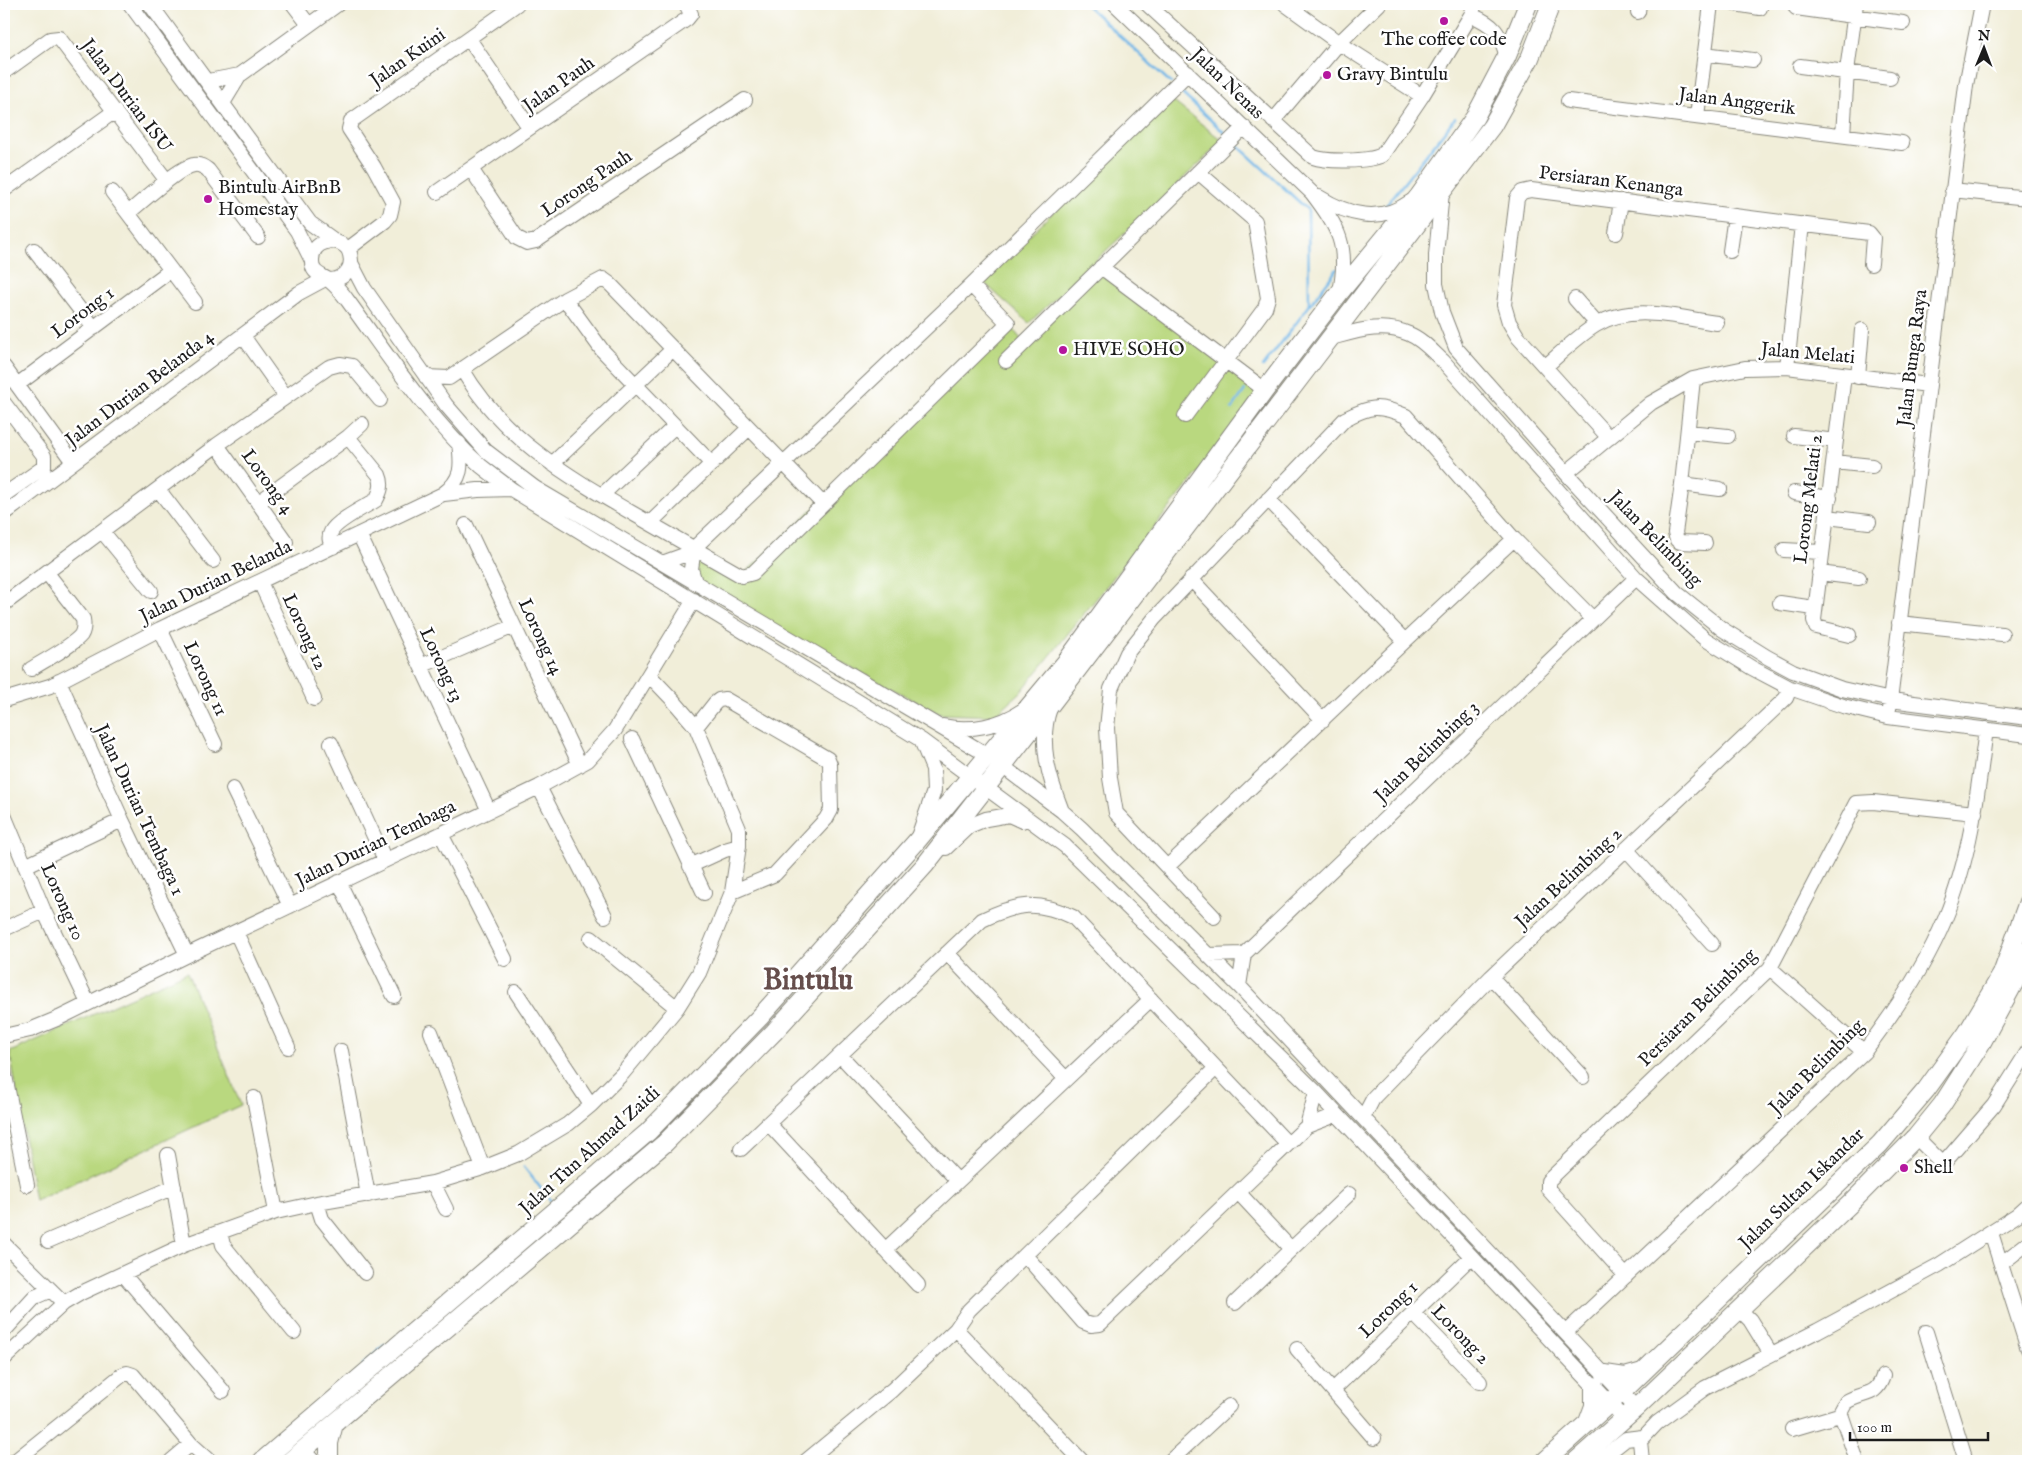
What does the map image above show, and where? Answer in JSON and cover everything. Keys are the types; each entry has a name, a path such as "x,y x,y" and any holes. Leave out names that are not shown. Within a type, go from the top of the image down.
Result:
{"main road":[{"path":"302,1458 334,1424 665,1143 774,1032 925,865 985,789 996,761 1033,703 1066,662 1265,390 1340,292 1419,196 1475,117 1507,56 1528,4"},
{"path":"996,761 1051,704 1492,126 1530,58 1551,4"},
{"name":"Jalan Tun Ahmad Zaidi","path":"260,1461 648,1132 760,1017 916,842 970,778 996,761"},
{"name":"Jalan Sultan Iskandar","path":"1545,1461 1644,1372 1880,1144 1926,1090 1967,1033 2002,974 2028,902"},
{"path":"1576,1461 1630,1413 1851,1203 1916,1137 1942,1105 1982,1042 2014,983 2028,950"},
{"path":"1586,1425 1594,1406 1599,1380 1625,1377 1644,1372"},
{"path":"329,1461 329,1443 334,1424"}],"street":[{"path":"130,4 297,230 319,276 327,280 346,298 424,404 481,466 511,489 921,740 970,778 1065,846 1316,1092 1471,1257 1599,1380 1630,1413"},
{"path":"150,4 310,223 348,249 351,263 364,288 446,405 486,451 535,488 996,761 1062,812 1082,829 1208,954 1348,1101 1566,1332 1599,1380"},
{"path":"294,4 308,25"},
{"path":"223,103 240,75 338,4"},
{"name":"Jalan Kuini","path":"348,249 385,221 390,215 393,202 374,166 349,129 352,121 518,4"},
{"name":"Jalan Pauh","path":"437,192 687,19 690,14 686,4"},
{"name":"Jalan Nenas","path":"1115,4 1184,77 1211,95 1240,132 1312,193 1338,209 1366,216 1399,210 1419,196"},
{"path":"1147,4 1273,121 1319,160 1378,157 1382,155 1422,96 1473,9 1500,34 1507,56"},
{"path":"1285,4 1339,43 1422,96"},
{"path":"1273,121 1339,43 1379,4"},
{"path":"1697,116 1711,4"},
{"path":"1735,4 1760,8"},
{"name":"Jalan Bunga Raya","path":"1888,717 1952,190 1966,85 1982,4"},
{"path":"1796,8 1855,10 1903,23"},
{"path":"1843,135 1847,71 1855,10"},
{"name":"Jalan Durian ISU","path":"4,72 50,39 59,38 168,180"},
{"path":"468,38 529,128"},
{"path":"1704,54 1752,60"},
{"path":"1800,66 1890,78"},
{"path":"208,81 240,75"},
{"path":"662,563 684,555 694,548 971,285 1184,77"},
{"path":"1211,95 1225,77"},
{"name":"Lorong Pauh","path":"471,169 517,238 527,243 536,241 745,100"},
{"name":"Jalan Anggerik","path":"1568,101 1902,143"},
{"path":"4,190 115,111"},
{"path":"1006,361 1240,132"},
{"path":"128,213 168,180 192,165 203,166 208,170 258,237"},
{"path":"1185,416 1265,308 1268,298 1255,221 1198,172"},
{"name":"Persiaran Kenanga","path":"1609,438 1518,336 1509,322 1504,304 1517,198 1522,192 1531,190 1870,233 1873,238 1871,264"},
{"path":"1952,190 2028,198"},
{"path":"112,192 195,302"},
{"name":"Jalan Belimbing","path":"1442,192 1437,239 1436,284 1442,312 1456,348 1566,473 1677,593 1722,629 1793,671 1842,689 1891,700 2028,718"},
{"name":"Jalan Nenas","path":"1312,193 1338,230 1343,250 1344,272 1340,292"},
{"path":"1616,233 1621,201"},
{"path":"1730,251 1735,216"},
{"path":"1787,367 1802,224"},
{"path":"299,293 312,263 312,256 318,246 323,242 335,241"},
{"path":"34,250 94,328"},
{"path":"327,280 341,278 349,269 351,263"},
{"path":"1102,267 1265,390"},
{"name":"Lorong 1","path":"17,385 171,270"},
{"path":"426,377 449,378 565,299 600,279 605,280 823,504"},
{"name":"Jalan Durian Belanda 4","path":"4,514 299,293 327,280"},
{"path":"462,369 489,409 517,437 552,464 742,576 753,573 1008,323 971,285"},
{"path":"565,299 593,340 712,464"},
{"path":"1575,299 1597,324"},
{"path":"1546,366 1597,324 1608,318 1637,313 1717,323"},
{"name":"Jalan Belimbing","path":"1332,338 1369,328 1391,329 1410,334 1423,344 1443,362 1636,578 1705,639 1752,668 1790,688 1843,706 1888,717 2028,735"},
{"path":"1858,377 1862,330"},
{"path":"242,336 286,397"},
{"path":"552,464 673,349"},
{"path":"5,600 46,573 217,445 329,367 340,364 352,366 380,400"},
{"path":"4,366 73,462"},
{"name":"Jalan Melati","path":"1566,473 1651,403 1693,379 1745,368 1787,367 1928,385"},
{"name":"Lorong Melati 2","path":"1844,375 1814,620 1816,627 1849,635"},
{"path":"446,405 449,378"},
{"path":"1693,379 1675,534 1680,542 1705,543"},
{"path":"4,403 44,456 45,461 44,466 5,490 17,504"},
{"path":"1214,917 1116,813 1110,778 1107,728 1111,689 1127,653 1154,619 1345,419 1365,408 1387,408 1406,416 1514,539 1593,619"},
{"path":"258,503 348,437 362,424"},
{"path":"602,495 675,426"},
{"path":"650,523 749,428"},
{"path":"1688,432 1728,436"},
{"path":"1794,436 1836,441"},
{"path":"332,547 329,539 330,532 376,500 380,493 382,482 379,475 348,437"},
{"path":"443,494 452,488 458,479 461,458 459,443"},
{"name":"Lorong 4","path":"217,445 286,542"},
{"path":"1834,462 1872,466"},
{"path":"1682,484 1720,489"},
{"path":"443,494 511,489"},
{"path":"158,490 213,561"},
{"path":"1794,493 1830,498"},
{"name":"Jalan Durian Belanda","path":"4,700 50,686 160,629 443,494"},
{"path":"1268,499 1404,641"},
{"path":"1827,517 1869,522"},
{"name":"Lorong 14","path":"466,525 580,765"},
{"path":"102,531 151,591"},
{"name":"Lorong 13","path":"359,534 489,811"},
{"path":"1168,867 1404,641 1514,539"},
{"path":"694,548 691,569 695,582"},
{"path":"1784,550 1821,552"},
{"path":"32,669 65,647 81,634 84,627 83,619 46,573"},
{"path":"1819,573 1859,578"},
{"name":"Jalan Belimbing 3","path":"1244,954 1636,578"},
{"path":"1191,580 1323,720"},
{"name":"Lorong 12","path":"260,582 314,699"},
{"name":"Jalan Durian Tembaga","path":"4,1036 30,1030 60,1018 187,954 539,787 588,760 615,730 694,600"},
{"path":"1780,603 1814,608"},
{"path":"1899,623 2002,634"},
{"path":"421,666 514,626"},
{"name":"Lorong 11","path":"160,629 215,744"},
{"path":"4,1359 64,1304 184,1245 276,1212 433,1183 483,1168 518,1154 568,1124 591,1105 623,1073 677,1008 699,973 732,892 739,846 739,828 696,727 649,675"},
{"name":"Jalan Durian Tembaga 1","path":"59,681 122,820 187,954"},
{"name":"Jalan Belimbing 2","path":"1363,1118 1374,1097 1491,977 1786,698 1790,688"},
{"path":"696,727 715,703 725,699 828,759 830,764 831,810 826,819 775,874 732,892"},
{"path":"924,718 945,727 970,728 997,724 1033,703"},
{"path":"1051,704 1046,719 1045,745 1052,784 1062,812"},
{"name":"Jalan Belimbing","path":"1566,1332 1864,1052 1900,1004 1945,919 1963,866 1974,813 1986,730"},
{"path":"632,739 704,893"},
{"path":"916,842 934,791 933,769 921,740"},
{"path":"331,743 386,860"},
{"path":"539,787 605,916"},
{"path":"233,790 290,906"},
{"name":"Persiaran Belimbing","path":"1626,1276 1548,1189 1548,1181 1770,968 1856,803 1874,802 1974,813"},
{"name":"Lorong 10","path":"4,815 44,911 88,1003"},
{"path":"925,865 969,826 986,818 1009,815 1039,828"},
{"path":"24,866 122,820"},
{"path":"441,834 505,959"},
{"path":"690,866 725,850 739,846"},
{"path":"1626,849 1712,944"},
{"path":"339,882 394,996"},
{"path":"742,1148 982,920 1001,910 1027,905 1053,908 1073,917 1288,1144"},
{"path":"4,929 44,911"},
{"path":"236,932 288,1047"},
{"path":"590,938 677,1008"},
{"path":"947,953 1066,1079"},
{"path":"1208,954 1244,954 1239,986"},
{"path":"1770,968 1864,1052"},
{"path":"1491,977 1583,1077"},
{"path":"516,992 591,1105"},
{"path":"885,1250 1151,1000"},
{"path":"431,1032 483,1168"},
{"path":"341,1051 368,1195"},
{"path":"1916,1137 1943,1164 1994,1105 2028,1051"},
{"path":"840,1055 958,1181"},
{"path":"806,1461 892,1390 956,1329 969,1310 1216,1068"},
{"path":"4,1072 27,1185"},
{"path":"1307,1126 1316,1092"},
{"path":"1348,1101 1374,1097"},
{"path":"254,1098 276,1212"},
{"path":"1025,1255 1083,1322 1091,1325 1100,1324 1307,1126 1336,1114"},
{"path":"768,1123 918,1285"},
{"path":"168,1155 184,1245"},
{"path":"433,1183 446,1209"},
{"path":"48,1241 174,1187"},
{"path":"1238,1192 1292,1249"},
{"path":"1236,1303 1349,1194"},
{"path":"317,1203 322,1219 365,1273"},
{"path":"1642,1461 1639,1448 1642,1437 1657,1422 1705,1388 1939,1265 2017,1216 2028,1205"},
{"path":"220,1232 223,1245 294,1332"},
{"path":"1991,1233 2026,1333 2028,1349"},
{"path":"2001,1264 2028,1243"},
{"path":"4,1244 64,1304"},
{"name":"Lorong 1","path":"1333,1390 1471,1257"},
{"path":"28,1268 33,1284 33,1299"},
{"path":"123,1274 222,1391"},
{"path":"4,1332 33,1299 51,1290"},
{"path":"1739,1309 1750,1320 1771,1354"},
{"name":"Lorong 2","path":"1413,1313 1480,1382"},
{"path":"956,1329 1082,1461"},
{"path":"1926,1332 1966,1461"},
{"path":"1297,1349 1374,1438"},
{"path":"22,1459 122,1375 127,1373 133,1375 191,1444 210,1461"},
{"path":"1792,1429 1839,1415 1846,1402 1874,1391 1883,1376"},
{"path":"1170,1461 1229,1406"},
{"path":"1839,1415 1842,1417 1857,1461"},
{"path":"1598,1461 1626,1439 1642,1437"},
{"path":"171,1461 191,1444"}],"green space":[{"path":"1170,99 1223,141 1029,323 982,281"},
{"path":"1101,267 1265,390 1020,693 994,716 940,714 746,612 695,582 694,548 742,576 1008,323 1024,343"},
{"path":"187,972 241,1105 35,1201 10,1052"}],"waterway":[{"path":"1085,4 1171,83"},
{"path":"1178,90 1228,136"},
{"path":"1385,207 1455,118"},
{"path":"1235,143 1308,210 1309,304"},
{"path":"1263,367 1337,269"},
{"path":"1232,409 1245,390"},
{"path":"524,1167 554,1205"},
{"path":"363,1365 385,1345"}],"place":[{"name":"The coffee code","path":"1444,21"},
{"name":"Gravy Bintulu","path":"1327,75"},
{"name":"Bintulu AirBnB Homestay","path":"208,199"},
{"name":"HIVE SOHO","path":"1063,350"},
{"name":"Shell","path":"1904,1168"}],"district":[{"name":"Bintulu","path":"808,981"}]}
